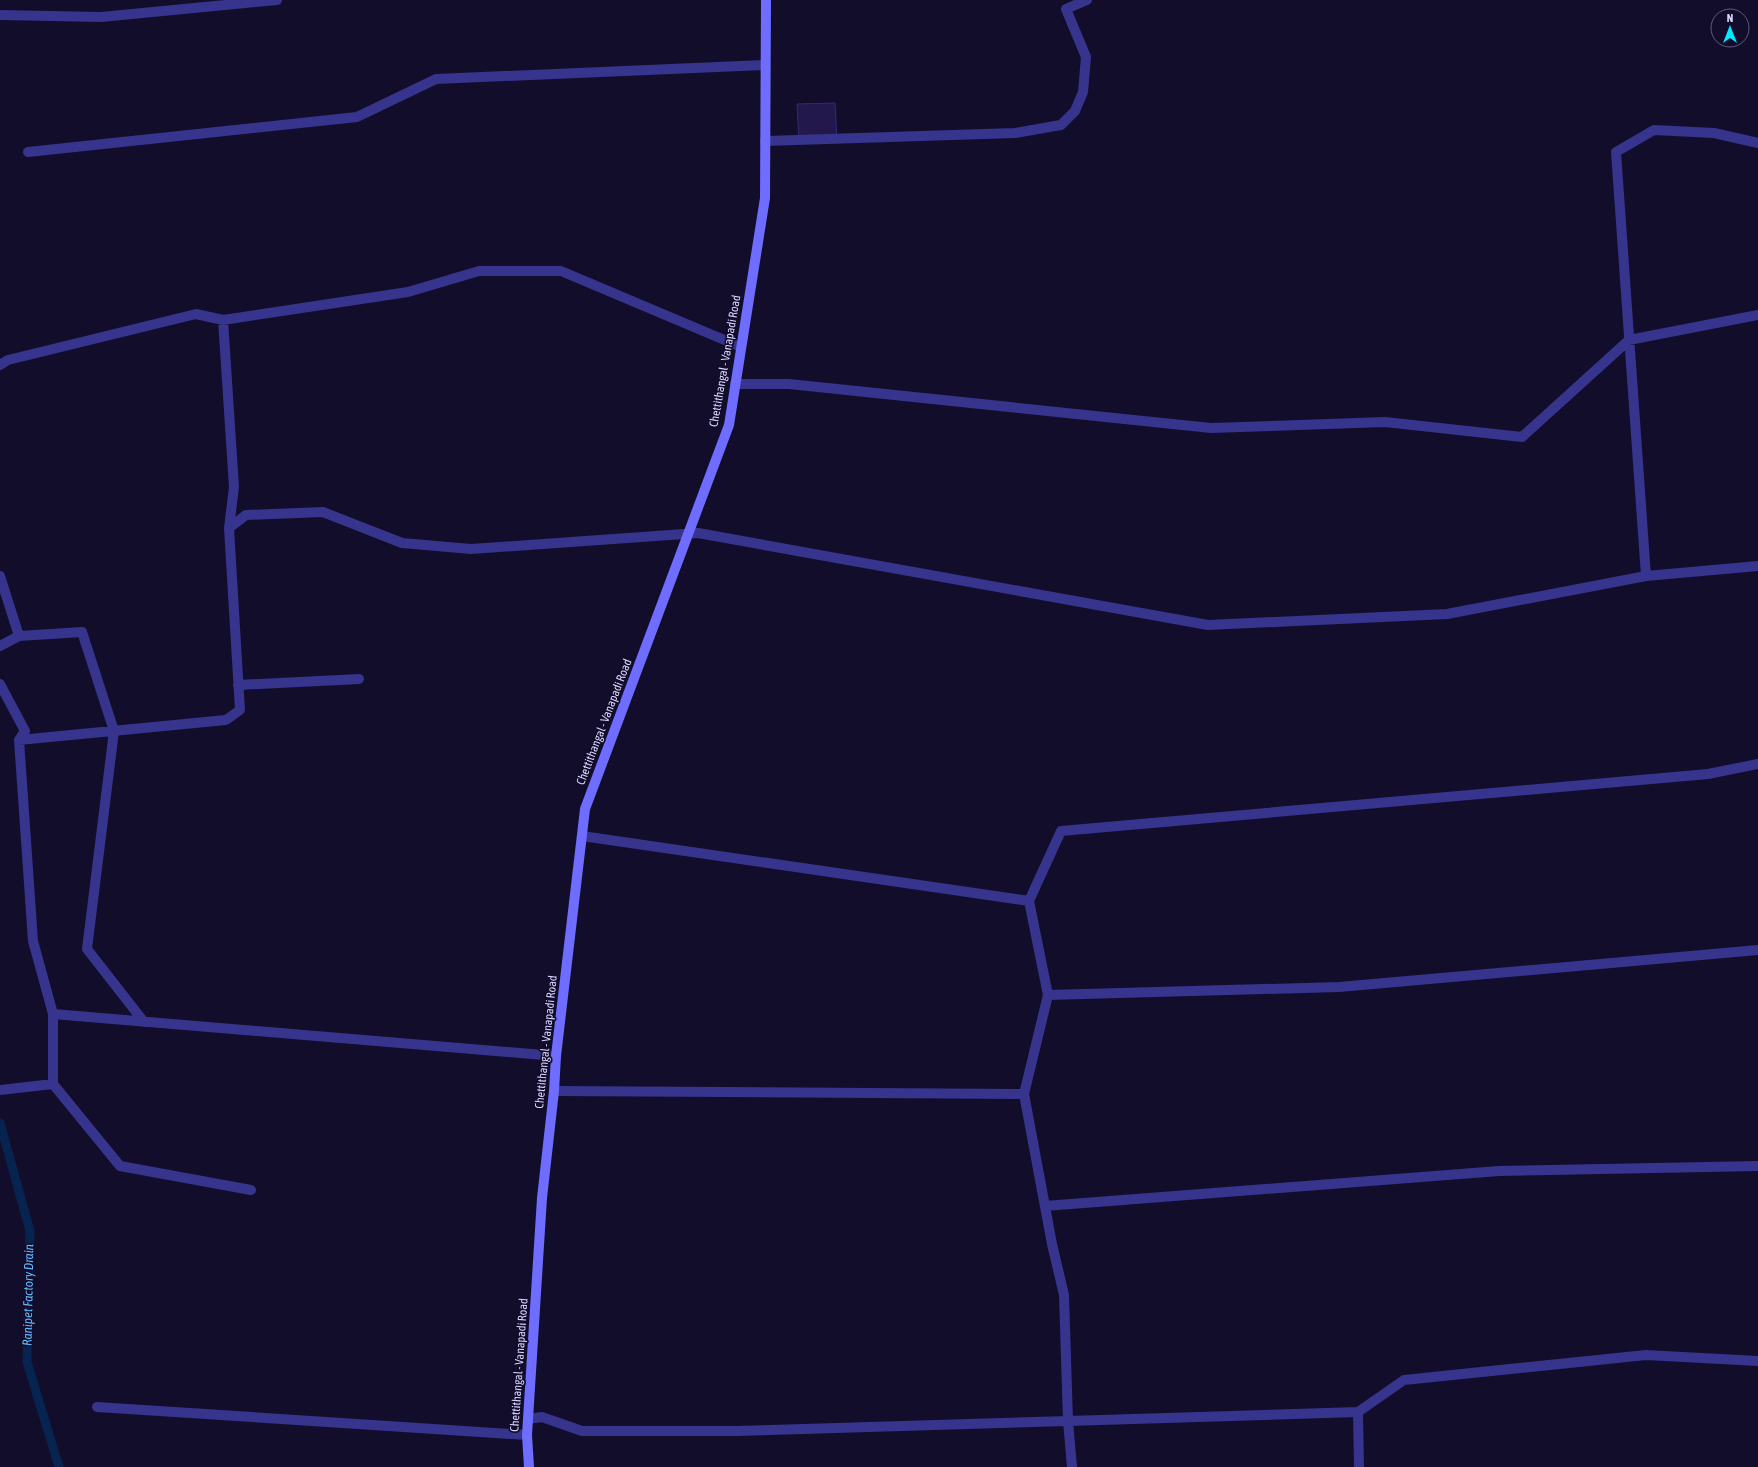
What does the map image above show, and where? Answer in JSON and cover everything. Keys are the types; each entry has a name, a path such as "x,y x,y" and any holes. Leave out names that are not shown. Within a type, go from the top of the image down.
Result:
{"street":[{"path":"0,15 101,17 277,0"},
{"name":"Chettithangal - Vanapadi Road","path":"529,1467 527,1435 542,1198 554,1091 556,1056 585,809 729,425 740,347 765,198 766,0"},
{"path":"765,141 1015,133 1061,125 1075,111 1083,92 1086,57 1066,9 1087,0"},
{"path":"28,152 357,117 436,79 765,65"},
{"path":"1646,576 1616,152 1654,130 1714,133 1758,142"},
{"path":"0,365 8,360 196,314 223,320 408,292 479,271 560,271 740,347"},
{"path":"735,384 789,384 1211,428 1385,422 1522,437 1629,340 1758,316"},
{"path":"19,740 226,720 240,710 229,528 234,487 223,320"},
{"path":"229,528 246,515 323,512 402,543 471,549 689,532 702,533 1208,625 1447,614 1646,576 1758,566"},
{"path":"0,576 20,636"},
{"path":"0,646 20,636 82,632 114,731 87,949 144,1022"},
{"path":"238,685 359,679"},
{"path":"0,684 25,731 19,740 33,941 53,1014 53,1084 120,1166 251,1190"},
{"path":"1072,1467 1068,1421 1064,1295 1045,1206 1024,1094 1048,995 1028,901 1061,830 1708,774 1758,764"},
{"path":"582,836 1028,901"},
{"path":"1048,995 1339,987 1758,950"},
{"path":"53,1014 556,1056"},
{"path":"0,1090 53,1084"},
{"path":"554,1091 1024,1094"},
{"path":"1045,1206 1499,1171 1758,1166"},
{"path":"528,1419 542,1417 582,1431 735,1431 1358,1412 1404,1380 1646,1355 1758,1361"},
{"path":"97,1407 527,1435"},
{"path":"1358,1412 1359,1467"}],"building":[{"path":"835,103 837,141 799,142 797,104"}],"waterway":[{"name":"Ranipet Factory Drain","path":"0,1123 30,1231 27,1362 59,1467"}]}
